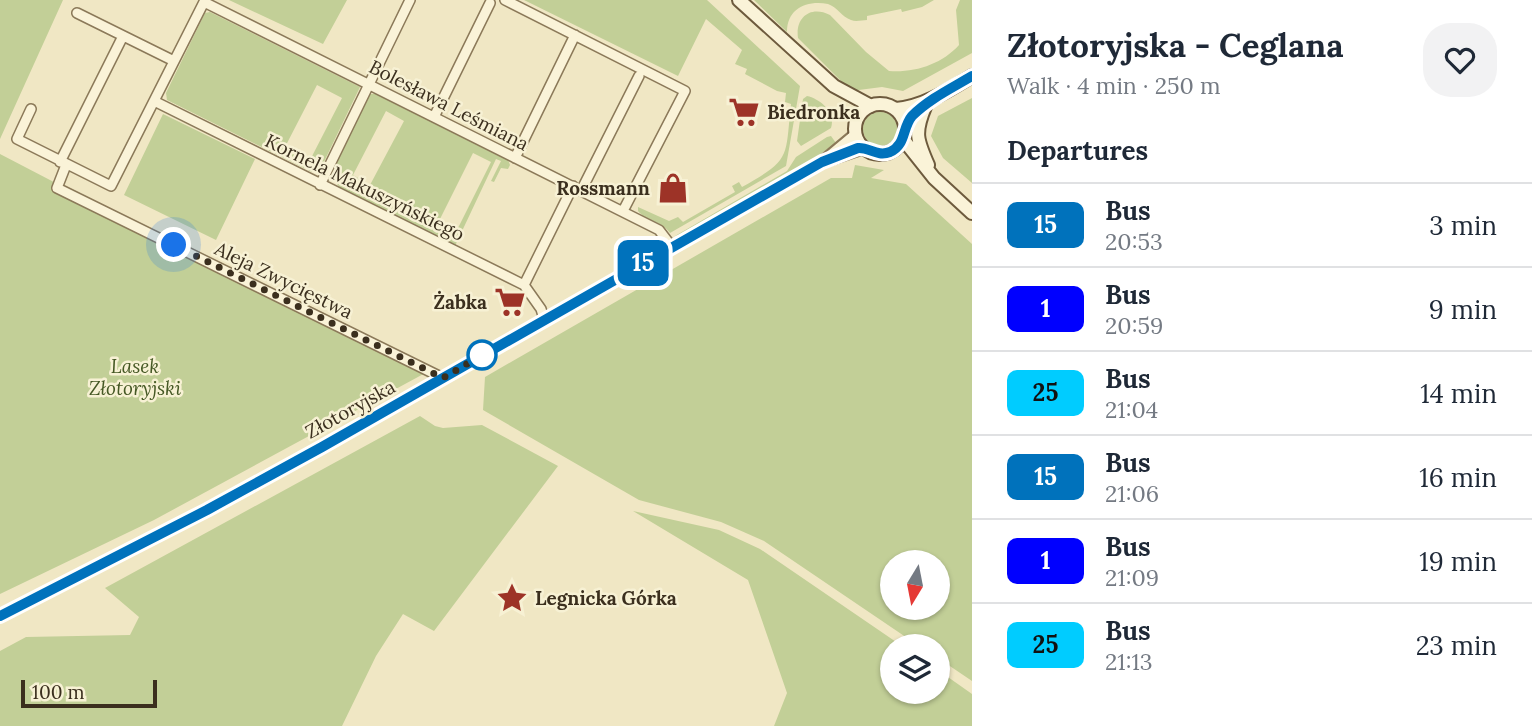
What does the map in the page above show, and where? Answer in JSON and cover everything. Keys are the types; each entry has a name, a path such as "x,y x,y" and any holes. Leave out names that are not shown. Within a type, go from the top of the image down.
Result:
{"main road":[{"path":"739,0 834,86 857,119"},
{"path":"896,110 936,97 972,76"},
{"path":"834,86 871,106"},
{"path":"888,152 898,146 913,116 936,97"},
{"path":"934,178 904,133 903,119 896,110 885,104 871,106 862,111 857,119 856,134 864,148 903,157 934,178 972,213"},
{"path":"925,107 917,136 934,178"}],"street":[{"path":"320,185 410,0"},
{"path":"505,0 685,91 623,211"},
{"name":"Bolesława Leśmiana","path":"174,61 204,2 623,211 659,230 672,247"},
{"path":"435,117 490,3"},
{"path":"31,109 17,139 111,186 174,61 77,13"},
{"path":"515,158 575,35"},
{"path":"63,163 123,36"},
{"path":"544,319 541,309 524,285 639,76"},
{"name":"Kornela Makuszyńskiego","path":"154,101 524,285"},
{"name":"Złotoryjska","path":"0,616 207,510 443,378 822,162 856,134"},
{"name":"Złotoryjska","path":"822,162 864,148"},
{"name":"Aleja Zwycięstwa","path":"63,163 57,188 443,378"}],"green space":[{"path":"0,0 63,0 0,139"},
{"path":"229,0 347,0 323,44"},
{"path":"524,0 707,0 800,86 786,166 670,233 663,226 642,215 638,207 669,221 678,217 683,222 735,192 732,186 739,182 742,187 770,170 778,163 786,147 791,104 785,102 786,93 745,74 747,69 735,64 742,50 706,19 678,76"},
{"path":"754,0 934,0 922,7 867,16 867,20 857,21 848,19 828,4 812,3 794,12 790,17 787,32"},
{"path":"960,0 972,0 972,53 903,91 882,87 851,91 798,38 802,19 811,12 823,12 830,15 889,71 918,69 945,57 959,45 956,10"},
{"path":"210,12 360,87 321,168 312,172 167,100 166,93 205,13","holes":["317,85 342,98 309,162 284,149"]},
{"path":"366,94 378,94 507,157 510,165 508,169 501,168 494,182 491,181 501,161 496,159 455,246 341,189 328,173","holes":["386,111 404,121 370,185 353,175","473,153 491,162 457,230 439,221"]},
{"path":"807,96 826,108 832,122 831,128 801,146 797,141 803,99"},
{"path":"972,98 972,183 943,158 931,136 938,116"},
{"path":"880,112 892,117 897,129 892,141 880,146 868,141 863,129 868,117"},
{"path":"163,114 255,159 216,240 124,195"},
{"path":"831,136 836,143 799,169 675,236 787,171 796,157"},
{"name":"Lasek Złotoryjski","path":"0,154 219,268 429,371 154,520 0,594"},
{"path":"855,165 884,170 871,178 906,184 972,244 972,681 950,666 950,634 901,634 881,620 950,620 950,550 880,550 880,620 764,541 721,522 639,500 483,410 485,377 831,178 852,178"},
{"path":"420,416 443,428 482,425 558,466 434,631 403,614 376,656 342,726 0,726 0,651 26,637 130,635 139,617 105,588"},
{"path":"633,511 719,530 760,549 884,634 880,634 880,704 950,704 950,678 972,694 972,726 774,726 787,693 748,580"}],"bus line":[{"name":"15","path":"0,616 207,510 322,447 822,162 858,148 883,154 894,150 902,141 905,127 913,116 936,97 972,76"}],"place":[{"name":"Biedronka","path":"744,112"},
{"name":"Rossmann","path":"673,188"},
{"name":"Żabka","path":"510,302"},
{"name":"Legnicka Górka","path":"512,598"}],"route":[{"path":"174,245 443,378 482,355"}]}
